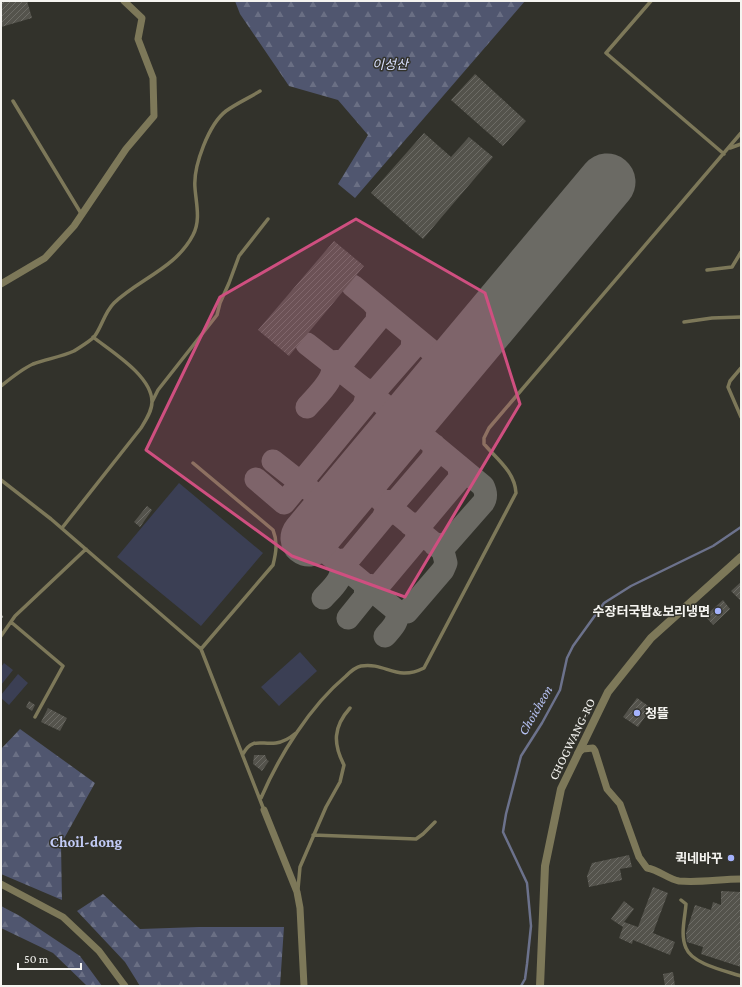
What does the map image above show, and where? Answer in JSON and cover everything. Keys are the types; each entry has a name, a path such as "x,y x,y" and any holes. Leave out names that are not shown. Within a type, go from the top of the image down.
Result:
{"street":[{"path":"1,284 45,258 82,215 126,149 154,116 153,78 138,39 142,18 124,1"},
{"name":"CHOGWANG-RO","path":"540,986 545,866 561,789 608,692 651,638 741,557"},
{"path":"578,753 587,748 593,748 595,751 607,789 620,804 639,857 647,868 678,880 701,882 741,879"},
{"path":"264,810 297,892 300,908 304,986"},
{"path":"1,884 62,917 99,951 125,986"}],"lane":[{"path":"651,1 606,53 724,154"},
{"path":"1,386 10,378 33,364 73,351 93,337 112,304 133,287 157,274 188,243 197,228 198,219 195,177 208,135 216,122 226,111 260,91"},
{"path":"13,101 82,215"},
{"path":"261,798 267,784 315,705 338,682 360,666 373,666 401,674 413,673 424,668 516,493 515,482 510,472 484,444 484,438 489,428 741,133"},
{"path":"729,148 741,144"},
{"path":"62,528 141,428 161,385 217,315 220,302 229,283 238,256 268,220"},
{"path":"708,270 732,266 741,252"},
{"path":"684,322 712,318 741,317"},
{"path":"93,337 142,377 150,393 152,402"},
{"path":"741,368 730,381 728,387 741,416"},
{"path":"194,463 274,530 276,538 276,553 273,565 201,649"},
{"path":"1,480 62,528 201,649 261,798 264,810"},
{"path":"1,636 11,622 86,549"},
{"path":"11,622 63,666 35,717"},
{"path":"297,892 300,867 313,835 340,782 344,765 338,753 335,735 341,718 350,708"},
{"path":"243,754 249,746 254,743 274,743 285,741 299,731"},
{"path":"313,835 416,839 435,822"},
{"path":"681,900 686,904 683,935 686,949 698,961 741,976"}],"highlighted area":[{"path":"356,219 485,293 520,404 405,597 292,556 146,450 220,297"}],"green space":[{"name":"이성산","path":"235,1 525,1 355,198 338,184 368,135 338,100 289,86 240,14"},
{"path":"20,729 95,783 61,844 62,900 1,874 1,749"},
{"path":"103,894 140,929 284,927 280,986 140,986 125,962 77,911"},
{"path":"1,906 20,916 80,956 102,986 87,986 53,953 1,928"}],"shaded area":[{"path":"179,483 263,553 201,626 117,557"},
{"path":"300,652 317,671 279,706 261,687"},
{"path":"4,663 13,670 1,685 1,667"},
{"path":"18,674 28,683 9,705 1,698 1,695"}],"building":[{"path":"1,1 27,1 32,18 1,27"},
{"path":"475,74 526,121 503,146 451,100"},
{"path":"424,133 451,157 469,137 493,157 423,239 371,193"},
{"path":"334,241 364,266 289,356 258,330"},
{"path":"147,506 152,510 140,527 134,522"},
{"path":"741,582 741,601 731,591"},
{"path":"723,600 730,609 713,625 705,616"},
{"name":"청뜰","path":"637,698 651,708 638,727 623,717"},
{"path":"29,701 35,705 32,711 26,707"},
{"path":"48,708 67,718 60,731 41,722"},
{"path":"254,755 265,755 269,761 262,771 253,764"},
{"path":"629,855 632,867 620,869 622,880 589,887 587,876 592,863"},
{"path":"653,887 668,893 653,933 675,942 670,955 633,940 632,944 619,938 623,927 611,919 624,901 634,909 624,922 638,927"},
{"path":"721,891 741,892 741,967 701,954 703,947 687,942 686,933 695,905 711,910 713,902 721,905"},
{"path":"673,972 675,986 665,986 663,974"}],"waterway":[{"name":"Choicheon","path":"521,986 525,979 531,926 527,883 503,832 506,814 521,756 542,723 560,690 567,658 573,646 604,603 631,586 713,546 741,527"}],"taxiway":[{"path":"353,286 452,368"},
{"path":"307,407 321,392 329,380 333,368 331,362 344,361 377,321 378,309 373,303"},
{"path":"368,391 377,389 412,349 413,336"},
{"path":"307,344 406,422 483,486 486,494 483,503 447,544 435,545"},
{"path":"256,479 284,503 364,406 367,395 365,389"},
{"path":"383,502 396,501 432,459 434,454 434,445"},
{"path":"273,461 334,509"},
{"path":"410,524 423,522 460,478 459,466"},
{"path":"309,538 397,611 407,612 443,570 446,563 443,551 357,480"},
{"path":"337,561 349,559 383,518 387,509 383,502"},
{"path":"348,618 365,597 366,585 374,586 380,584 416,541 417,535 415,528"},
{"path":"323,598 337,582 341,574 340,564"},
{"path":"385,636 396,622 397,611"}],"runway":[{"path":"309,538 607,182"}],"place":[{"name":"수장터국밥&보리냉면","path":"718,611"},
{"name":"청뜰","path":"637,713"},
{"name":"퀵네바꾸","path":"731,858"}],"district":[{"name":"Choil-dong","path":"86,842"}]}
